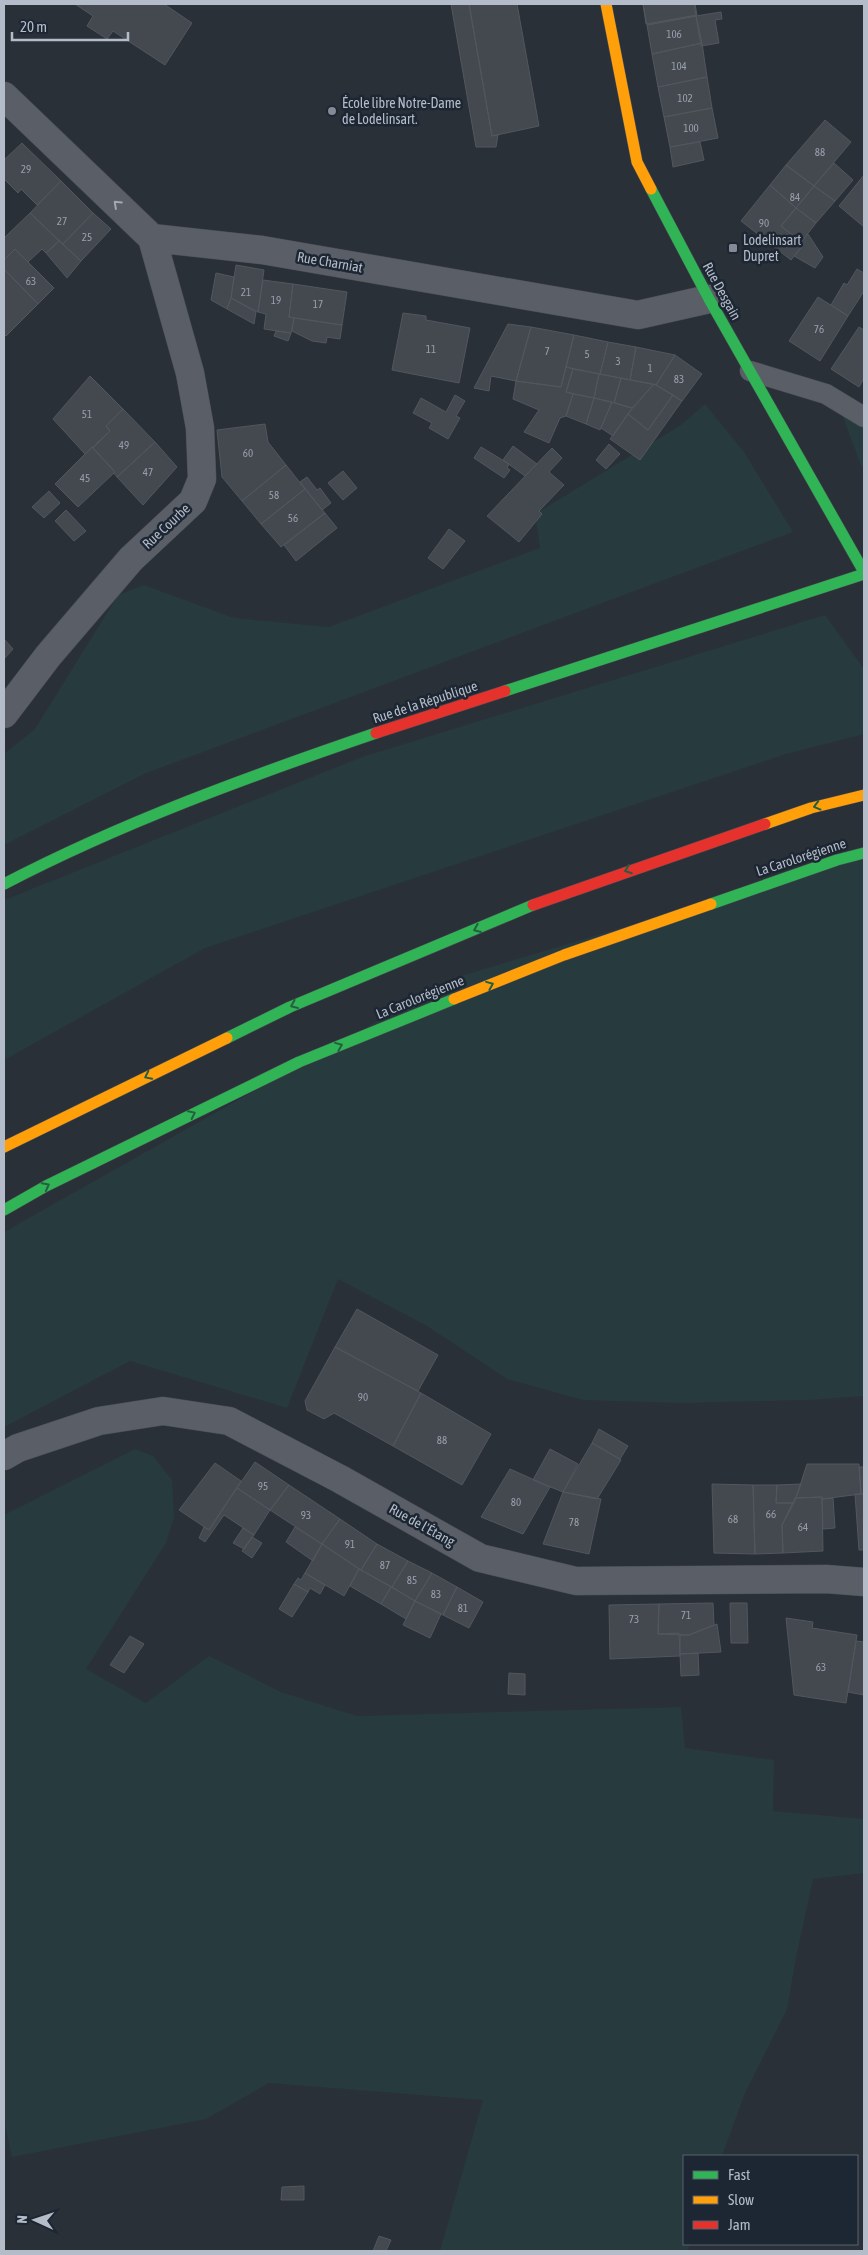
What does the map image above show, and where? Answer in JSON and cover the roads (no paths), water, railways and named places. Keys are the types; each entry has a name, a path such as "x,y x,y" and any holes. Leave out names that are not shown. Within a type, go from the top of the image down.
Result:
{"main road":[{"name":"Rue Desgain","path":"606,4 637,162 709,299 864,573"},
{"name":"Rue de la République","path":"4,884 85,844 235,783 864,573"},
{"path":"4,1147 290,1007 553,897 812,808 864,795"},
{"name":"La Carolorégienne","path":"4,1210 46,1186 299,1062 564,955 837,860 864,853"}],"street":[{"path":"4,96 152,238"},
{"name":"Rue Charniat","path":"152,238 262,250 638,315 709,299"},
{"name":"Rue Courbe","path":"4,714 48,656 131,559 193,501 202,479 200,428 190,372 152,238"},
{"name":"Rue de l'Étang","path":"4,1456 18,1448 99,1421 163,1411 229,1421 340,1478 480,1558 576,1581 826,1579 864,1582"}],"lane":[{"path":"750,371 826,394 864,417"}],"place":[{"name":"École libre Notre-Dame de Lodelinsart.","path":"332,111"},
{"name":"Lodelinsart Dupret","path":"733,248"}]}
